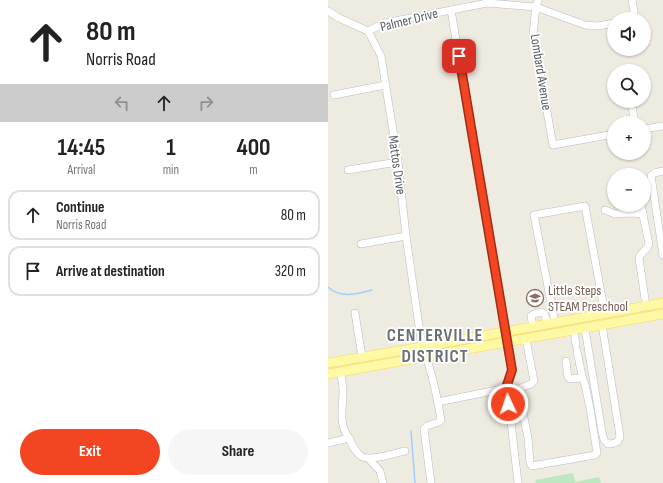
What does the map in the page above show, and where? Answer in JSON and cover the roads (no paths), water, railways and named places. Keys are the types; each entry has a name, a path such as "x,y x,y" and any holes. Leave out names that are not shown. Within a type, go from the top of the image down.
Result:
{"main road":[{"path":"328,363 663,303"},
{"path":"328,374 663,314"}],"street":[{"path":"632,0 634,12"},
{"name":"Palmer Drive","path":"368,32 385,23 487,3 537,3 584,25 598,26 607,24"},
{"name":"Lombard Avenue","path":"537,3 533,34 553,145 607,135"},
{"path":"451,10 506,343 512,370 506,388 518,483"},
{"path":"328,11 368,32"},
{"name":"Mattos Drive","path":"368,32 381,56 398,162 406,236 422,347 436,390 441,420 427,426 424,429 431,483"},
{"path":"334,95 385,85"},
{"path":"651,128 663,126"},
{"path":"348,170 398,162"},
{"path":"663,171 654,173 651,176 663,255"},
{"path":"552,323 534,215 585,206 606,314"},
{"path":"605,210 615,214 643,214 649,244 648,247 640,254 639,258 646,306"},
{"path":"361,244 406,236"},
{"path":"355,313 362,357"},
{"path":"532,327 531,316 533,314 544,313 552,323"},
{"path":"585,329 603,436 604,440 608,444 613,444 617,442 620,436 602,325"},
{"path":"526,339 534,381 531,384 521,388 519,393 528,438 530,463 532,466 595,455 597,453 590,408 582,378 574,330"},
{"path":"566,361 568,377 570,379 582,378"},
{"path":"341,372 343,391 342,416 346,434 354,449 362,457 369,459 405,451"},
{"path":"438,402 506,388"},
{"path":"328,443 349,438"},
{"path":"369,459 380,471 382,483"}],"waterway":[{"path":"328,287 333,291 344,294 355,294 372,290"},
{"path":"411,431 415,483"}],"place":[{"name":"Little Steps STEAM Preschool","path":"535,298"}],"district":[{"name":"CENTERVILLE DISTRICT","path":"435,345"}]}
